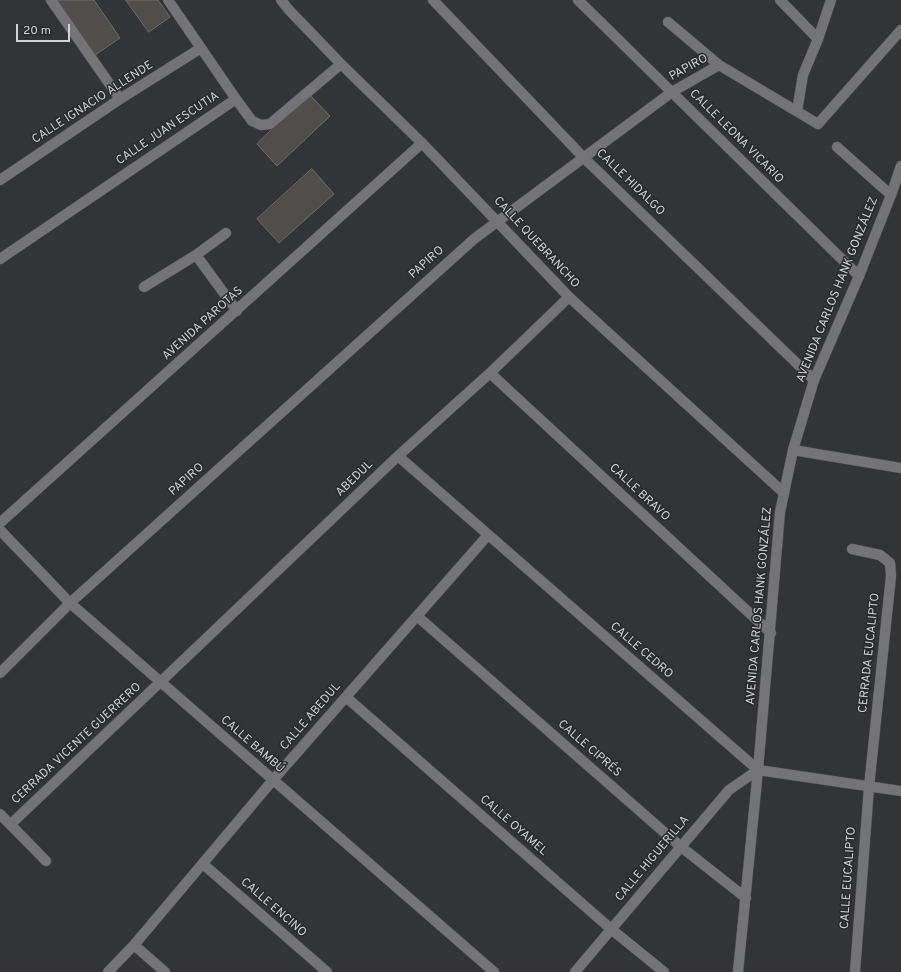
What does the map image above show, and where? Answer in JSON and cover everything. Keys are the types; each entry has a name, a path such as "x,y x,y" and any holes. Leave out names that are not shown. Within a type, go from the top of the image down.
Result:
{"street":[{"path":"51,0 120,99"},
{"path":"168,0 236,99"},
{"name":"CALLE QUEBRANCHO","path":"281,0 341,64 422,142 569,297 784,493"},
{"name":"CALLE HIDALGO","path":"432,0 584,158 814,380"},
{"name":"CALLE LEONA VICARIO","path":"578,0 859,276"},
{"path":"780,0 818,39"},
{"path":"797,111 803,75 818,39 831,0"},
{"path":"668,22 719,65"},
{"name":"PAPIRO","path":"0,674 70,603 474,239 672,92 719,65 818,124 901,30"},
{"name":"CALLE IGNACIO ALLENDE","path":"0,180 120,99 201,48"},
{"name":"CALLE JUAN ESCUTIA","path":"0,259 236,99 252,121 261,125 270,124 341,64"},
{"name":"AVENIDA PAROTAS","path":"0,523 237,311 422,142"},
{"path":"838,147 891,195"},
{"name":"AVENIDA CARLOS HANK GONZÁLEZ","path":"738,972 771,633 780,512 793,450 814,380 859,276 901,166"},
{"path":"144,287 196,255 226,233"},
{"path":"196,255 237,311"},
{"name":"ABEDUL","path":"160,682 398,456 490,373 569,297"},
{"name":"CALLE BRAVO","path":"490,373 771,633"},
{"path":"793,450 901,468"},
{"name":"CALLE CEDRO","path":"398,456 758,770"},
{"name":"CALLE BAMBÚ","path":"0,530 70,603 494,972"},
{"name":"CALLE ABEDUL","path":"108,972 134,945 273,780 488,535"},
{"name":"CERRADA EUCALIPTO","path":"852,549 880,555 890,563 892,576 869,787"},
{"name":"CALLE CIPRÉS","path":"417,616 680,846 746,898"},
{"name":"CERRADA VICENTE GUERRERO","path":"11,824 160,682"},
{"name":"CALLE OYAMEL","path":"346,697 611,929 664,972"},
{"path":"758,770 901,792"},
{"name":"CALLE HIGUERILLA","path":"575,972 680,846 729,790 758,770"},
{"name":"CALLE EUCALIPTO","path":"855,972 869,787"},
{"name":"CERRADA VICENTE GUERRERO","path":"0,814 46,861"},
{"name":"CALLE ENCINO","path":"203,864 327,972"},
{"path":"134,945 165,972"}],"building":[{"path":"57,0 94,0 120,38 95,55"},
{"path":"126,0 158,0 170,17 149,32"},
{"path":"309,94 330,116 277,166 257,144"},
{"path":"312,169 334,194 279,243 257,219"}]}
